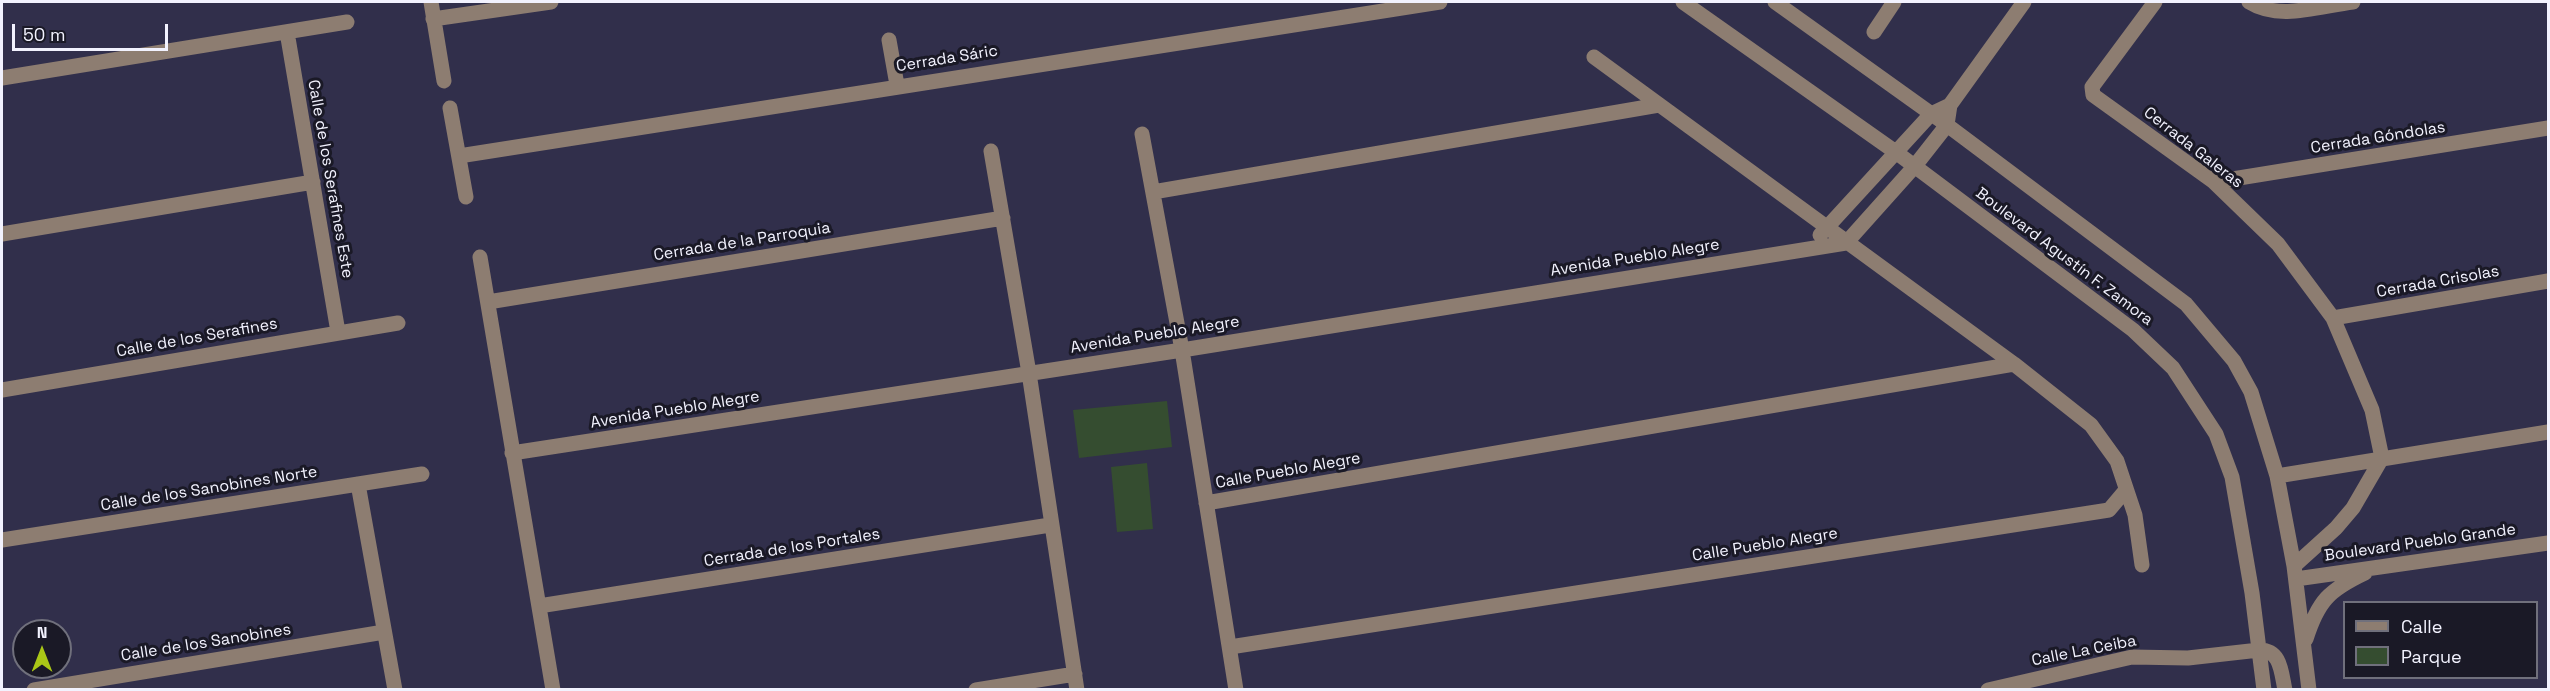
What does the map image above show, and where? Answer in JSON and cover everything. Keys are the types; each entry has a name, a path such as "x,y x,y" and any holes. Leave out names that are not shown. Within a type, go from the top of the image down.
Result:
{"street":[{"path":"430,2 444,81"},
{"path":"433,20 551,2"},
{"name":"Cerrada Sáric","path":"459,156 897,85 1440,2"},
{"name":"Boulevard Agustín F. Zamora","path":"1683,2 1897,153 2133,330 2173,368 2216,434 2232,477 2252,593 2264,690"},
{"path":"1775,2 1947,125 2186,304 2234,361 2252,392 2277,477 2295,572 2310,690"},
{"path":"1875,32 1894,2"},
{"path":"1846,243 1914,167 1947,125 1950,105 2024,2"},
{"name":"Cerrada Galeras","path":"2155,2 2091,91 2093,95 2214,183 2278,244 2333,318 2373,410 2382,458"},
{"path":"2249,2 2259,8 2280,12 2353,2"},
{"path":"2,78 347,21"},
{"name":"Calle de los Serafines Este","path":"287,32 338,332"},
{"path":"889,40 897,85"},
{"path":"1594,57 2014,364 2091,426 2117,461 2125,491 2135,515 2142,565"},
{"path":"1153,192 1659,105"},
{"name":"Avenida Pueblo Alegre","path":"1803,248 1828,229 1931,114 1950,105"},
{"path":"450,108 466,197"},
{"name":"Cerrada Góndolas","path":"2214,183 2548,128"},
{"name":"Calle Pueblo Alegre","path":"1142,134 1182,350 1236,690"},
{"path":"991,152 1029,373 1050,525 1077,690"},
{"path":"2,234 313,182"},
{"name":"Cerrada de la Parroquia","path":"488,302 1002,218"},
{"name":"Avenida Pueblo Alegre","path":"512,453 1182,350 1803,248 1846,243"},
{"path":"480,257 553,690"},
{"name":"Cerrada Crisolas","path":"2333,318 2548,280"},
{"name":"Calle de los Serafines","path":"2,390 398,323"},
{"name":"Calle Pueblo Alegre","path":"1206,503 2014,364"},
{"path":"2277,477 2548,432"},
{"path":"2295,572 2352,508 2382,458"},
{"name":"Calle de los Sanobines Norte","path":"2,540 422,474"},
{"path":"358,484 395,690"},
{"name":"Calle Pueblo Alegre","path":"1230,647 2109,510 2125,491"},
{"name":"Cerrada de los Portales","path":"539,606 1050,525"},
{"name":"Boulevard Pueblo Grande","path":"2295,572 2382,565 2548,543"},
{"path":"2304,644 2315,612 2330,593 2350,580 2382,565"},
{"name":"Calle de los Sanobines","path":"34,690 384,632"},
{"path":"2259,650 2268,650 2277,658 2285,690"},
{"name":"Calle La Ceiba","path":"1988,690 2132,657 2188,658 2259,650"},
{"path":"976,690 1074,674"}],"green space":[{"path":"1167,401 1172,447 1079,458 1073,410"},
{"path":"1147,463 1153,529 1117,532 1111,467"}]}
